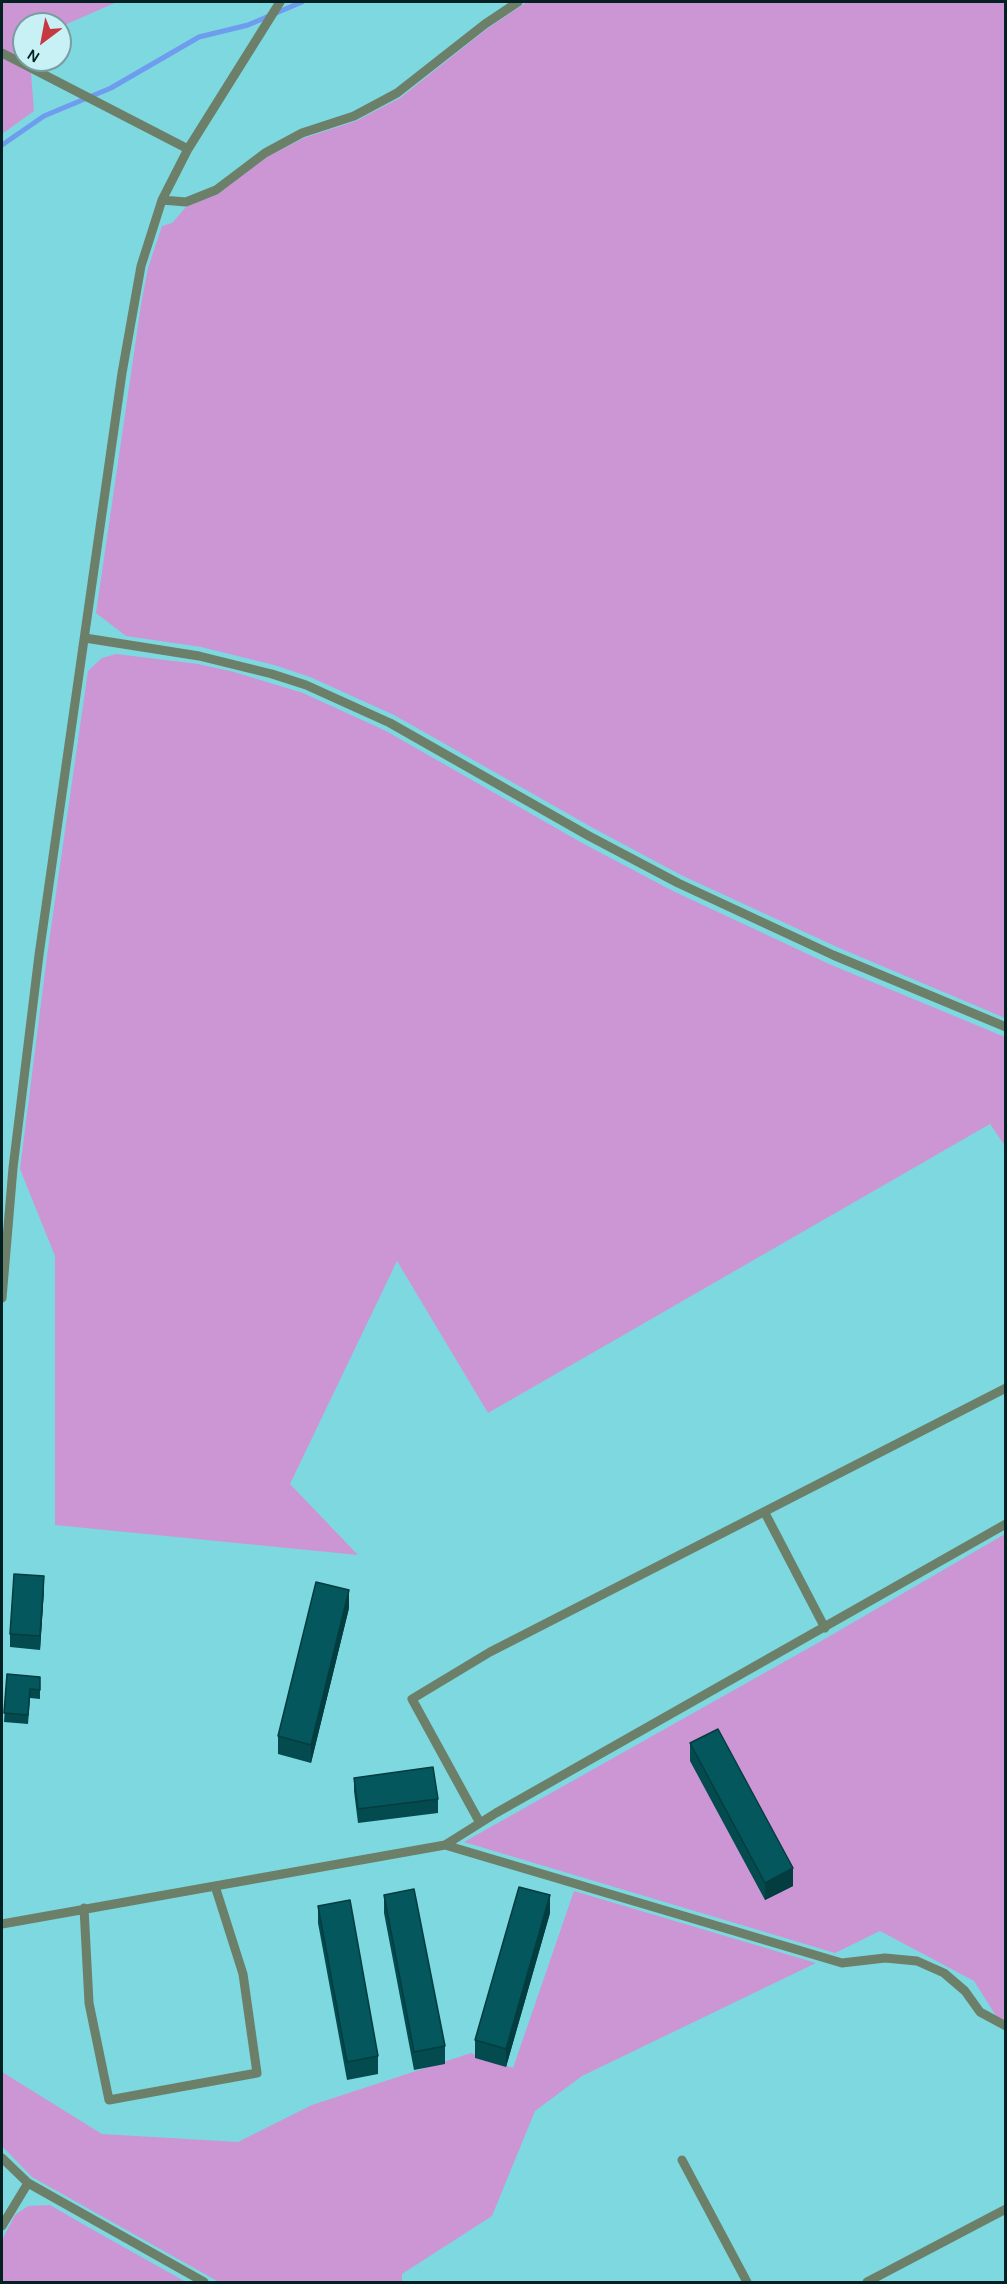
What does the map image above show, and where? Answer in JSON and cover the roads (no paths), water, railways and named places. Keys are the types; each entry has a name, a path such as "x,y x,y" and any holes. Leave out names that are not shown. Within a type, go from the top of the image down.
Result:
{"lane":[{"path":"2,1298 12,1168 27,1049 133,304 141,266 162,200 188,149 280,2"},
{"path":"162,200 186,202 216,190 265,153 302,134 354,116 397,93 485,24 518,2"},
{"path":"2,52 188,149"},
{"path":"85,638 200,656 306,685 390,723 589,836 678,883 833,956 1005,1027"},
{"path":"480,1824 412,1699 490,1652 1005,1388"},
{"path":"765,1513 825,1628"},
{"path":"2,1924 445,1845 1005,1524"},
{"path":"445,1845 842,1963 885,1958 916,1961 931,1966 950,1977 965,1991 980,2012 1005,2026"},
{"path":"84,1908 89,2003 109,2100 257,2073 243,1974 215,1886"},
{"path":"2,2158 28,2183 204,2283"},
{"path":"682,2160 747,2283"},
{"path":"2,2226 28,2183"},
{"path":"867,2283 1005,2208"}],"waterway":[{"path":"2,145 44,116 111,88 199,37 248,25 302,2"}]}
